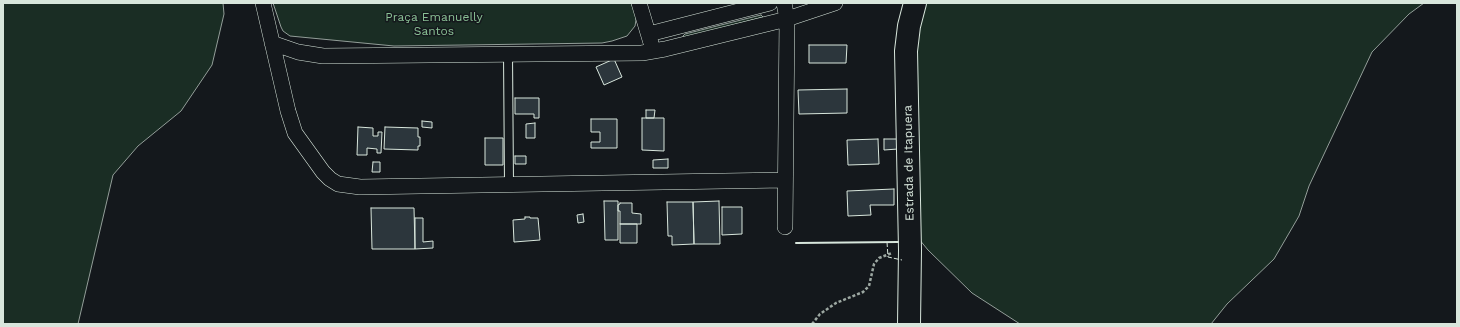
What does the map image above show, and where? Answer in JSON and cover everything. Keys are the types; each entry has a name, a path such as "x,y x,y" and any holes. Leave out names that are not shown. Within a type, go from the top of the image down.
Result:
{"street":[{"path":"262,3 295,133 323,172 338,184 360,187 785,180"},
{"path":"639,3 654,51"},
{"path":"649,34 770,3"},
{"path":"784,3 787,20 785,227"},
{"path":"272,43 298,52 323,56 642,53 787,20 836,3"},
{"name":"Estrada de Itapuera","path":"909,324 910,250 906,51 909,26 915,3"}],"lane":[{"path":"508,54 509,184"}],"path":[{"path":"812,324 820,314 836,303 863,292 869,286 874,264 879,258 888,254 910,250"}],"green space":[{"path":"3,3 223,3 224,14 212,65 181,111 138,146 113,175 78,324 3,324"},
{"name":"Praça Emanuelly Santos","path":"273,3 631,3 636,14 636,20 635,26 627,36 602,43 394,46 290,36 283,31"},
{"path":"923,3 1424,3 1409,14 1372,52 1309,186 1299,216 1274,259 1227,304 1211,324 1020,324 972,293 928,250 914,233 915,42"},
{"path":"761,15 763,17 684,38 683,36 685,34"}],"building":[{"path":"809,45 847,45 846,63 809,63"},
{"path":"614,59 622,77 604,85 596,67"},
{"path":"847,89 847,113 799,114 798,90"},
{"path":"515,98 539,98 539,118 534,118 534,114 515,114"},
{"path":"646,110 655,110 654,118 646,118"},
{"path":"642,118 664,118 664,151 642,150"},
{"path":"591,119 617,119 617,148 591,148 591,142 600,142 600,132 591,132"},
{"path":"422,121 432,122 432,128 422,127"},
{"path":"535,123 535,138 526,138 526,124"},
{"path":"358,127 373,128 373,136 378,136 378,132 382,132 381,153 377,153 377,149 367,148 367,155 357,155"},
{"path":"385,127 418,128 420,146 418,146 418,150 384,149"},
{"path":"485,138 503,138 503,165 485,165"},
{"path":"878,139 879,164 848,165 847,140"},
{"path":"884,139 898,139 898,149 884,150"},
{"path":"515,156 526,156 526,164 515,164"},
{"path":"668,159 668,168 653,168 653,160"},
{"path":"373,162 380,162 380,172 372,172"},
{"path":"894,189 894,205 870,205 871,215 848,216 847,191"},
{"path":"604,201 618,201 618,240 605,240"},
{"path":"719,201 720,244 694,244 693,202"},
{"path":"667,202 693,202 694,244 672,245 672,236 668,236"},
{"path":"620,203 632,203 632,213 641,214 641,224 620,224 620,211 618,211 618,205"},
{"path":"722,207 742,207 742,234 722,235"},
{"path":"371,208 414,208 415,249 372,249"},
{"path":"583,214 584,222 578,223 577,215"},
{"path":"525,217 538,218 540,240 514,242 513,220 525,219"},
{"path":"415,218 423,218 423,242 433,241 433,248 415,249"},
{"path":"620,224 637,224 637,243 620,243"}],"fence":[{"path":"887,242 888,257 902,260"}],"wall":[{"path":"796,243 898,242"}]}
